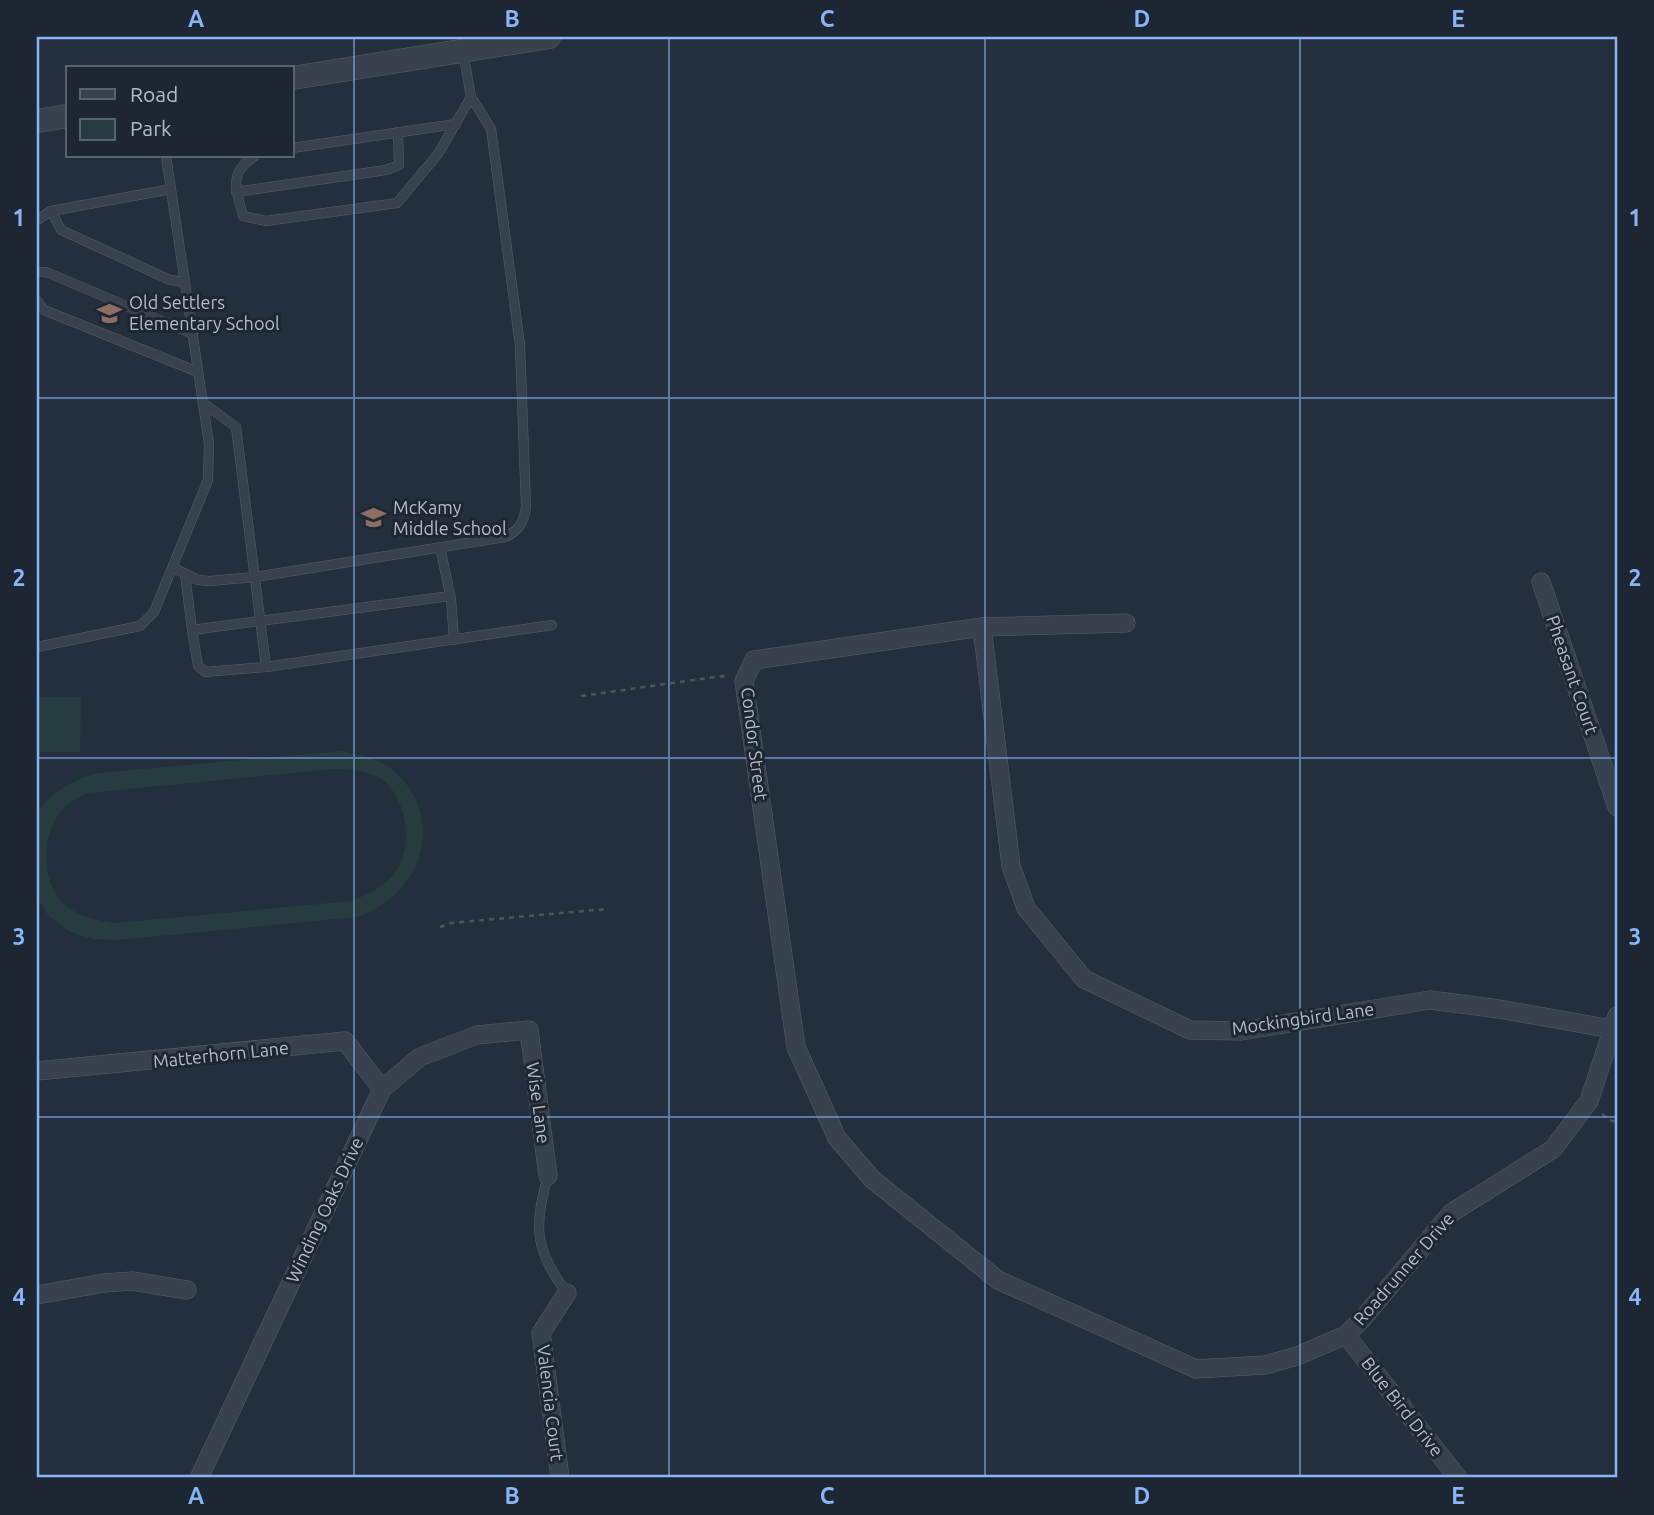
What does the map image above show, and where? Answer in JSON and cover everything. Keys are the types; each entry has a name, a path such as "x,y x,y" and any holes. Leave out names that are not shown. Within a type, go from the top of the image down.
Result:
{"street":[{"path":"294,78 549,37"},
{"path":"37,121 66,116"},
{"name":"Pheasant Court","path":"1541,582 1617,807"},
{"name":"Condor Street","path":"872,1179 837,1138 796,1047 744,681 754,660 982,627 1126,623"},
{"name":"Mockingbird Lane","path":"982,627 1011,866 1026,908 1084,979 1189,1030 1241,1031 1430,1000 1616,1027"},
{"name":"Roadrunner Drive","path":"872,1179 998,1280 1196,1369 1265,1365 1297,1356 1346,1335 1364,1318 1451,1213 1553,1149 1589,1101 1616,1027"},
{"name":"Winding Oaks Drive","path":"200,1478 382,1088 420,1057 477,1035 529,1030"},
{"name":"Wise Lane","path":"529,1030 548,1176"},
{"name":"Matterhorn Lane","path":"37,1071 345,1041 382,1088"},
{"path":"37,1295 104,1283 132,1281 187,1290"},
{"name":"Valencia Court","path":"560,1478 541,1333 567,1293"},
{"name":"Blue Bird Drive","path":"1346,1335 1458,1478"}],"lane":[{"path":"174,568 198,580 255,577 505,537 523,522 526,506 520,345 491,129 471,97 463,50"},
{"path":"252,158 242,164 234,185 243,216 266,221 397,203 439,154 471,97"},
{"path":"294,148 456,124"},
{"path":"236,192 386,170 398,165 398,132"},
{"path":"37,647 140,626 154,612 208,480 209,444 166,158"},
{"path":"37,220 51,211 171,189"},
{"path":"51,211 61,230 170,280 185,282"},
{"path":"37,272 46,272 192,334"},
{"path":"37,300 44,310 198,372"},
{"path":"203,403 236,427 266,667"},
{"path":"440,547 450,596 454,640"},
{"path":"185,574 196,659 198,666 205,672 266,667 552,625"},
{"path":"192,630 450,596"},
{"path":"548,1176 538,1230 542,1253 567,1293"}],"path":[{"path":"581,696 722,676 744,681"},
{"path":"440,927 451,923 607,909"},
{"path":"1602,1114 1612,1121 1617,1121"}],"green space":[{"path":"37,697 81,697 80,752 37,752"},
{"path":"342,751 386,765 409,788 419,809 423,831 420,853 412,873 398,892 380,907 357,917 117,940 93,939 70,932 48,915 37,897 37,813 49,798 64,787 98,773","holes":["333,769 363,772 380,778 396,797 405,822 402,861 392,877 370,893 352,901 115,923 74,911 59,899 52,887 46,859 51,830 65,807 88,793"]}],"place":[{"name":"Old Settlers Elementary School","path":"109,313"},
{"name":"McKamy Middle School","path":"373,518"}]}
